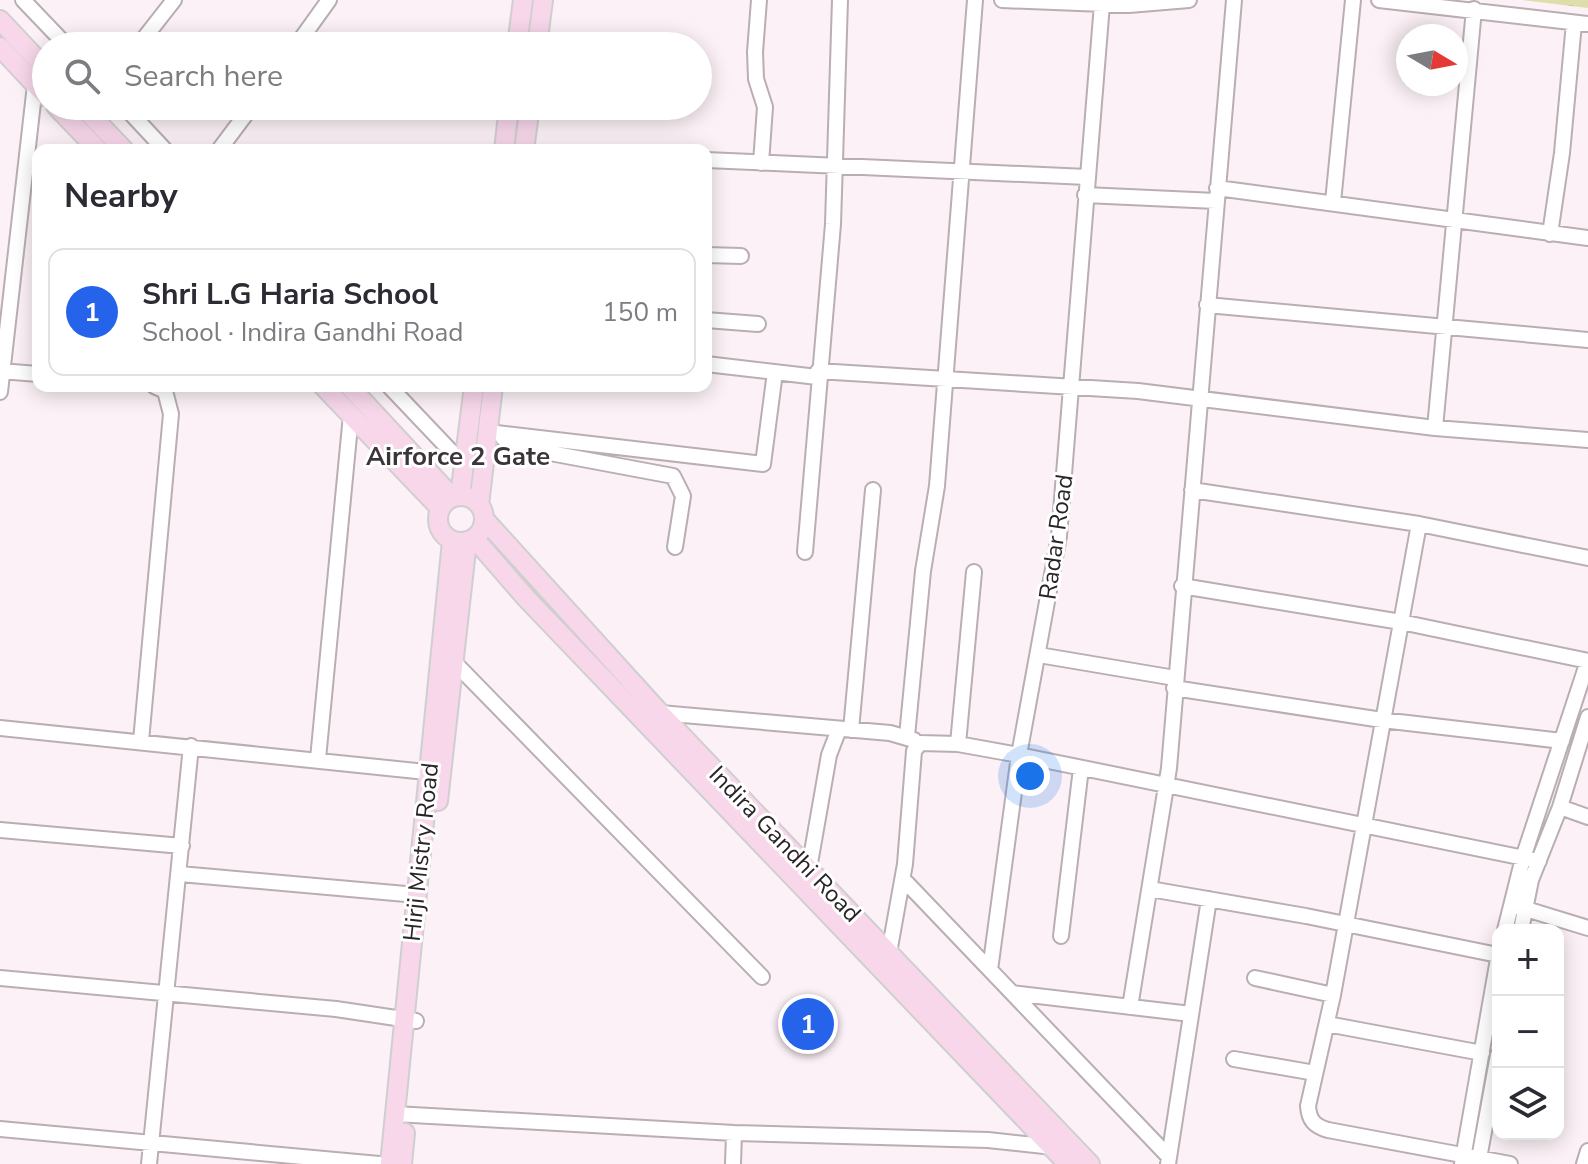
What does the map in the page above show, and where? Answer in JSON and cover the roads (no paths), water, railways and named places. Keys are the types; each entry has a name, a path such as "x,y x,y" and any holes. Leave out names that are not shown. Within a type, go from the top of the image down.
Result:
{"main road":[{"path":"519,32 523,0"},
{"path":"539,32 543,0"},
{"path":"0,20 32,54"},
{"path":"0,47 32,81"},
{"path":"69,120 92,144"},
{"path":"95,120 118,144"},
{"path":"505,144 507,120"},
{"path":"525,144 528,120"},
{"path":"329,392 351,415 451,500 482,512"},
{"path":"354,392 451,500"},
{"path":"473,392 464,465 441,531 464,540 482,512 492,392"},
{"name":"Indira Gandhi Road","path":"482,512 660,713 889,953 1058,1142 1068,1164"},
{"name":"Indira Gandhi Road","path":"464,540 538,611 1058,1142 1090,1164"},
{"name":"Hirji Mistry Road","path":"402,1164 401,1115 434,773 453,661 464,540"},
{"name":"Hirji Mistry Road","path":"410,1020 417,895 464,540"},
{"name":"Hirji Mistry Road","path":"390,1164 401,1115"}],"street":[{"path":"23,0 54,32"},
{"path":"149,32 174,0"},
{"path":"306,32 329,0"},
{"path":"759,0 756,79 765,107 761,163"},
{"path":"805,552 833,224 840,0"},
{"path":"889,953 903,879 914,740 920,598 937,486 975,0"},
{"path":"1002,0 1102,4 1189,0"},
{"path":"1130,1007 1167,787 1234,0"},
{"path":"1333,202 1353,0"},
{"path":"1379,0 1581,24 1550,234"},
{"name":"Radar Road","path":"990,970 1019,755 1059,536 1102,4"},
{"path":"1435,428 1474,9"},
{"path":"33,144 37,120"},
{"path":"137,120 159,144"},
{"path":"224,144 242,120"},
{"path":"0,392 32,153"},
{"path":"712,160 1087,177"},
{"path":"1085,195 1216,194 1333,202 1588,238"},
{"path":"712,255 741,256"},
{"path":"1207,305 1588,340"},
{"path":"712,320 758,324"},
{"path":"712,365 775,372 1073,386 1435,428 1588,440"},
{"path":"1,371 32,374"},
{"path":"488,432 763,464 775,372"},
{"path":"141,741 171,414 165,392"},
{"path":"395,392 464,465"},
{"path":"318,759 351,415"},
{"path":"488,432 529,449 673,476 683,496 675,547"},
{"path":"809,869 829,755 845,729 873,490"},
{"path":"1192,490 1419,524 1588,558"},
{"path":"1419,524 1333,995 1308,1106 1309,1118 1318,1127 1462,1159 1510,1164"},
{"path":"958,744 974,572"},
{"path":"1182,586 1401,622 1588,661 1523,858 1518,906 1520,924"},
{"path":"1039,655 1382,720 1562,741"},
{"path":"453,661 762,977"},
{"path":"660,713 845,729 958,744 1539,861"},
{"path":"1508,924 1539,861 1560,807 1588,717"},
{"path":"0,728 434,773"},
{"path":"149,1164 191,746"},
{"path":"1061,936 1081,768"},
{"path":"1560,807 1588,817"},
{"path":"0,830 182,846"},
{"path":"180,874 417,895"},
{"path":"903,879 1168,1161"},
{"path":"1150,889 1344,923 1492,956"},
{"path":"1168,1161 1209,899"},
{"path":"1518,906 1588,928"},
{"path":"0,978 410,1020"},
{"path":"1255,978 1333,995"},
{"path":"1012,993 1191,1014"},
{"path":"1462,1159 1492,993"},
{"path":"1327,1024 1482,1053"},
{"path":"1234,1059 1315,1073"},
{"path":"1479,1160 1496,1068"},
{"path":"401,1115 734,1133 1058,1142"},
{"path":"0,1129 379,1164"},
{"path":"733,1164 734,1133"},
{"path":"1584,1164 1588,1151"}],"place":[{"name":"Shri L.G Haria School","path":"808,1024"}],"district":[{"name":"Airforce 2 Gate","path":"458,456"}]}
